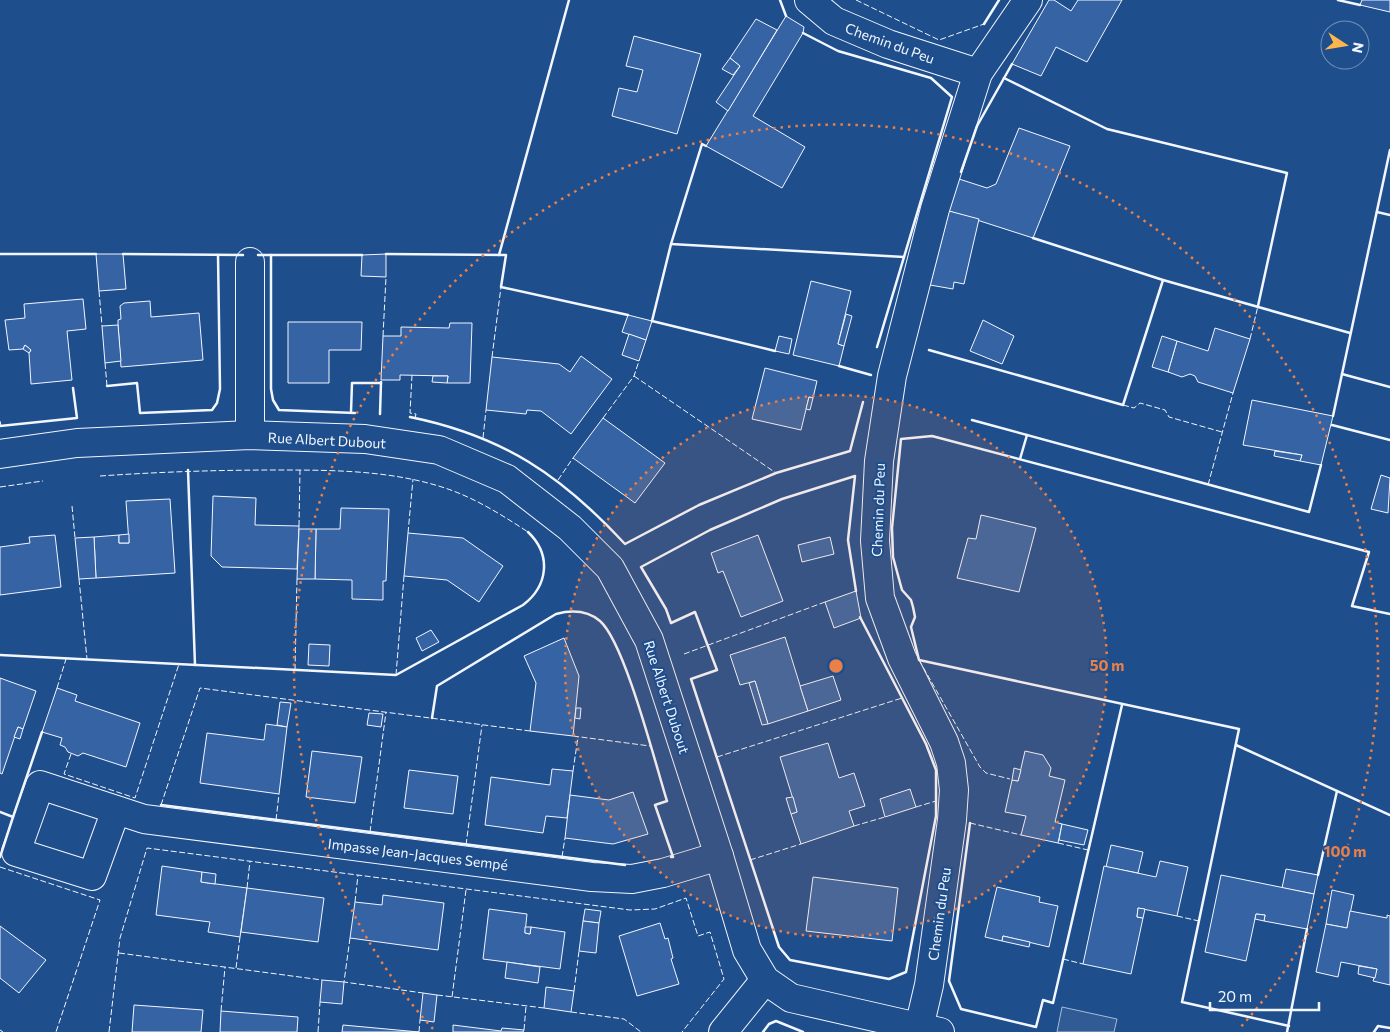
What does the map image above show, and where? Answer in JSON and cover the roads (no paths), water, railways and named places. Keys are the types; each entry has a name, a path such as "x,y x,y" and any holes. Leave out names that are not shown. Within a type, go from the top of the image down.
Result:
{"street":[{"name":"Chemin du Peu","path":"809,0 834,21 888,44 978,73"},
{"name":"Chemin du Peu","path":"926,1030 929,984 952,820 954,790 951,763 944,742 902,658 880,598 875,542 878,479 892,376 935,210 978,73 1028,0"},
{"path":"250,262 250,435"},
{"name":"Rue Albert Dubout","path":"0,454 77,443 250,435 365,439 439,450 507,479 570,528 610,568 649,640 719,856 746,950 765,980 791,998 926,1030"},
{"name":"Impasse Jean-Jacques Sempé","path":"116,810 144,818 592,876 632,879 663,873 719,856"},
{"path":"722,1032 765,980"}]}
